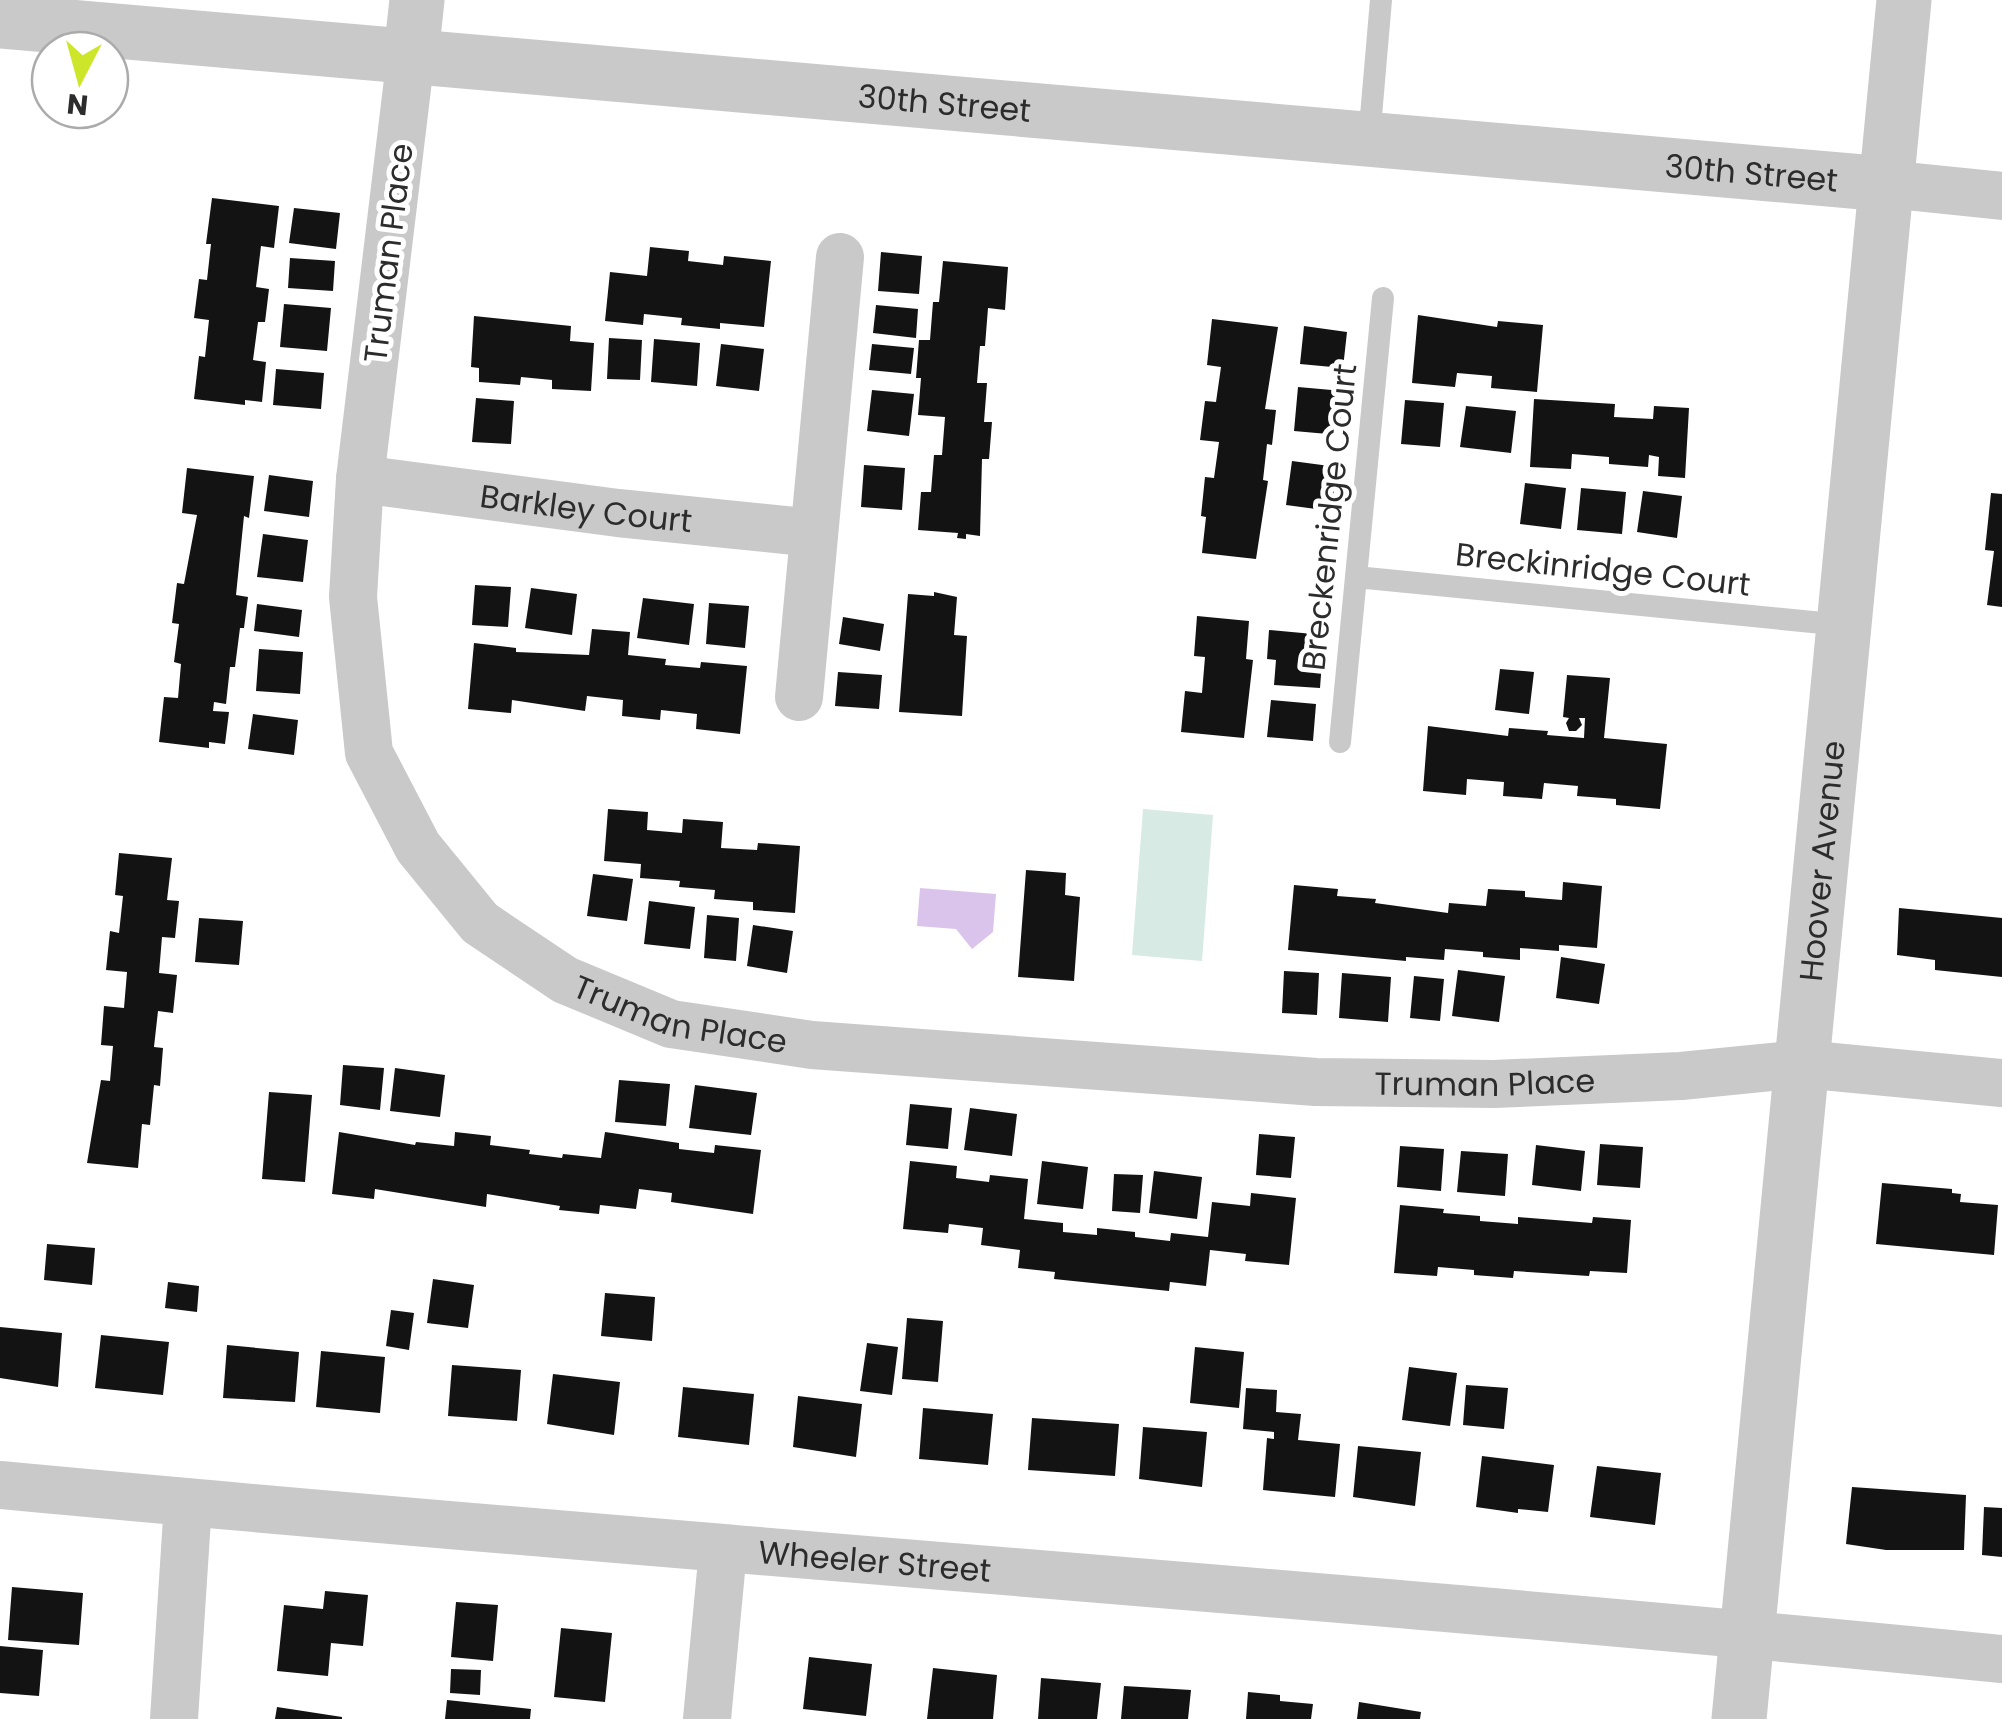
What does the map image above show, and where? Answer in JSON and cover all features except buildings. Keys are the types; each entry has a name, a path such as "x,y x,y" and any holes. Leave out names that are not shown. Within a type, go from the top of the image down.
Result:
{"street":[{"path":"411,55 417,0"},
{"name":"Hoover Avenue","path":"1739,1719 1904,0"},
{"name":"30th Street","path":"0,22 1886,184"},
{"name":"Truman Place","path":"411,55 360,479 353,597 369,754 418,848 480,923 566,980 672,1024 812,1044 1316,1082 1494,1084 1682,1076 1802,1064 2002,1083"},
{"path":"1886,184 2002,196"},
{"path":"799,696 840,257"},
{"name":"Barkley Court","path":"360,479 618,513 814,533"},
{"name":"Wheeler Street","path":"0,1485 2002,1658"},
{"path":"174,1719 188,1503"},
{"path":"707,1719 723,1550"}],"lane":[{"path":"1369,139 1381,0"},
{"name":"Breckenridge Court","path":"1340,742 1384,298"},
{"name":"Breckinridge Court","path":"1356,577 1844,625"}],"shaded area":[{"path":"1143,809 1213,815 1202,961 1132,955"},
{"path":"920,888 996,894 993,932 972,949 956,929 917,926"}]}
